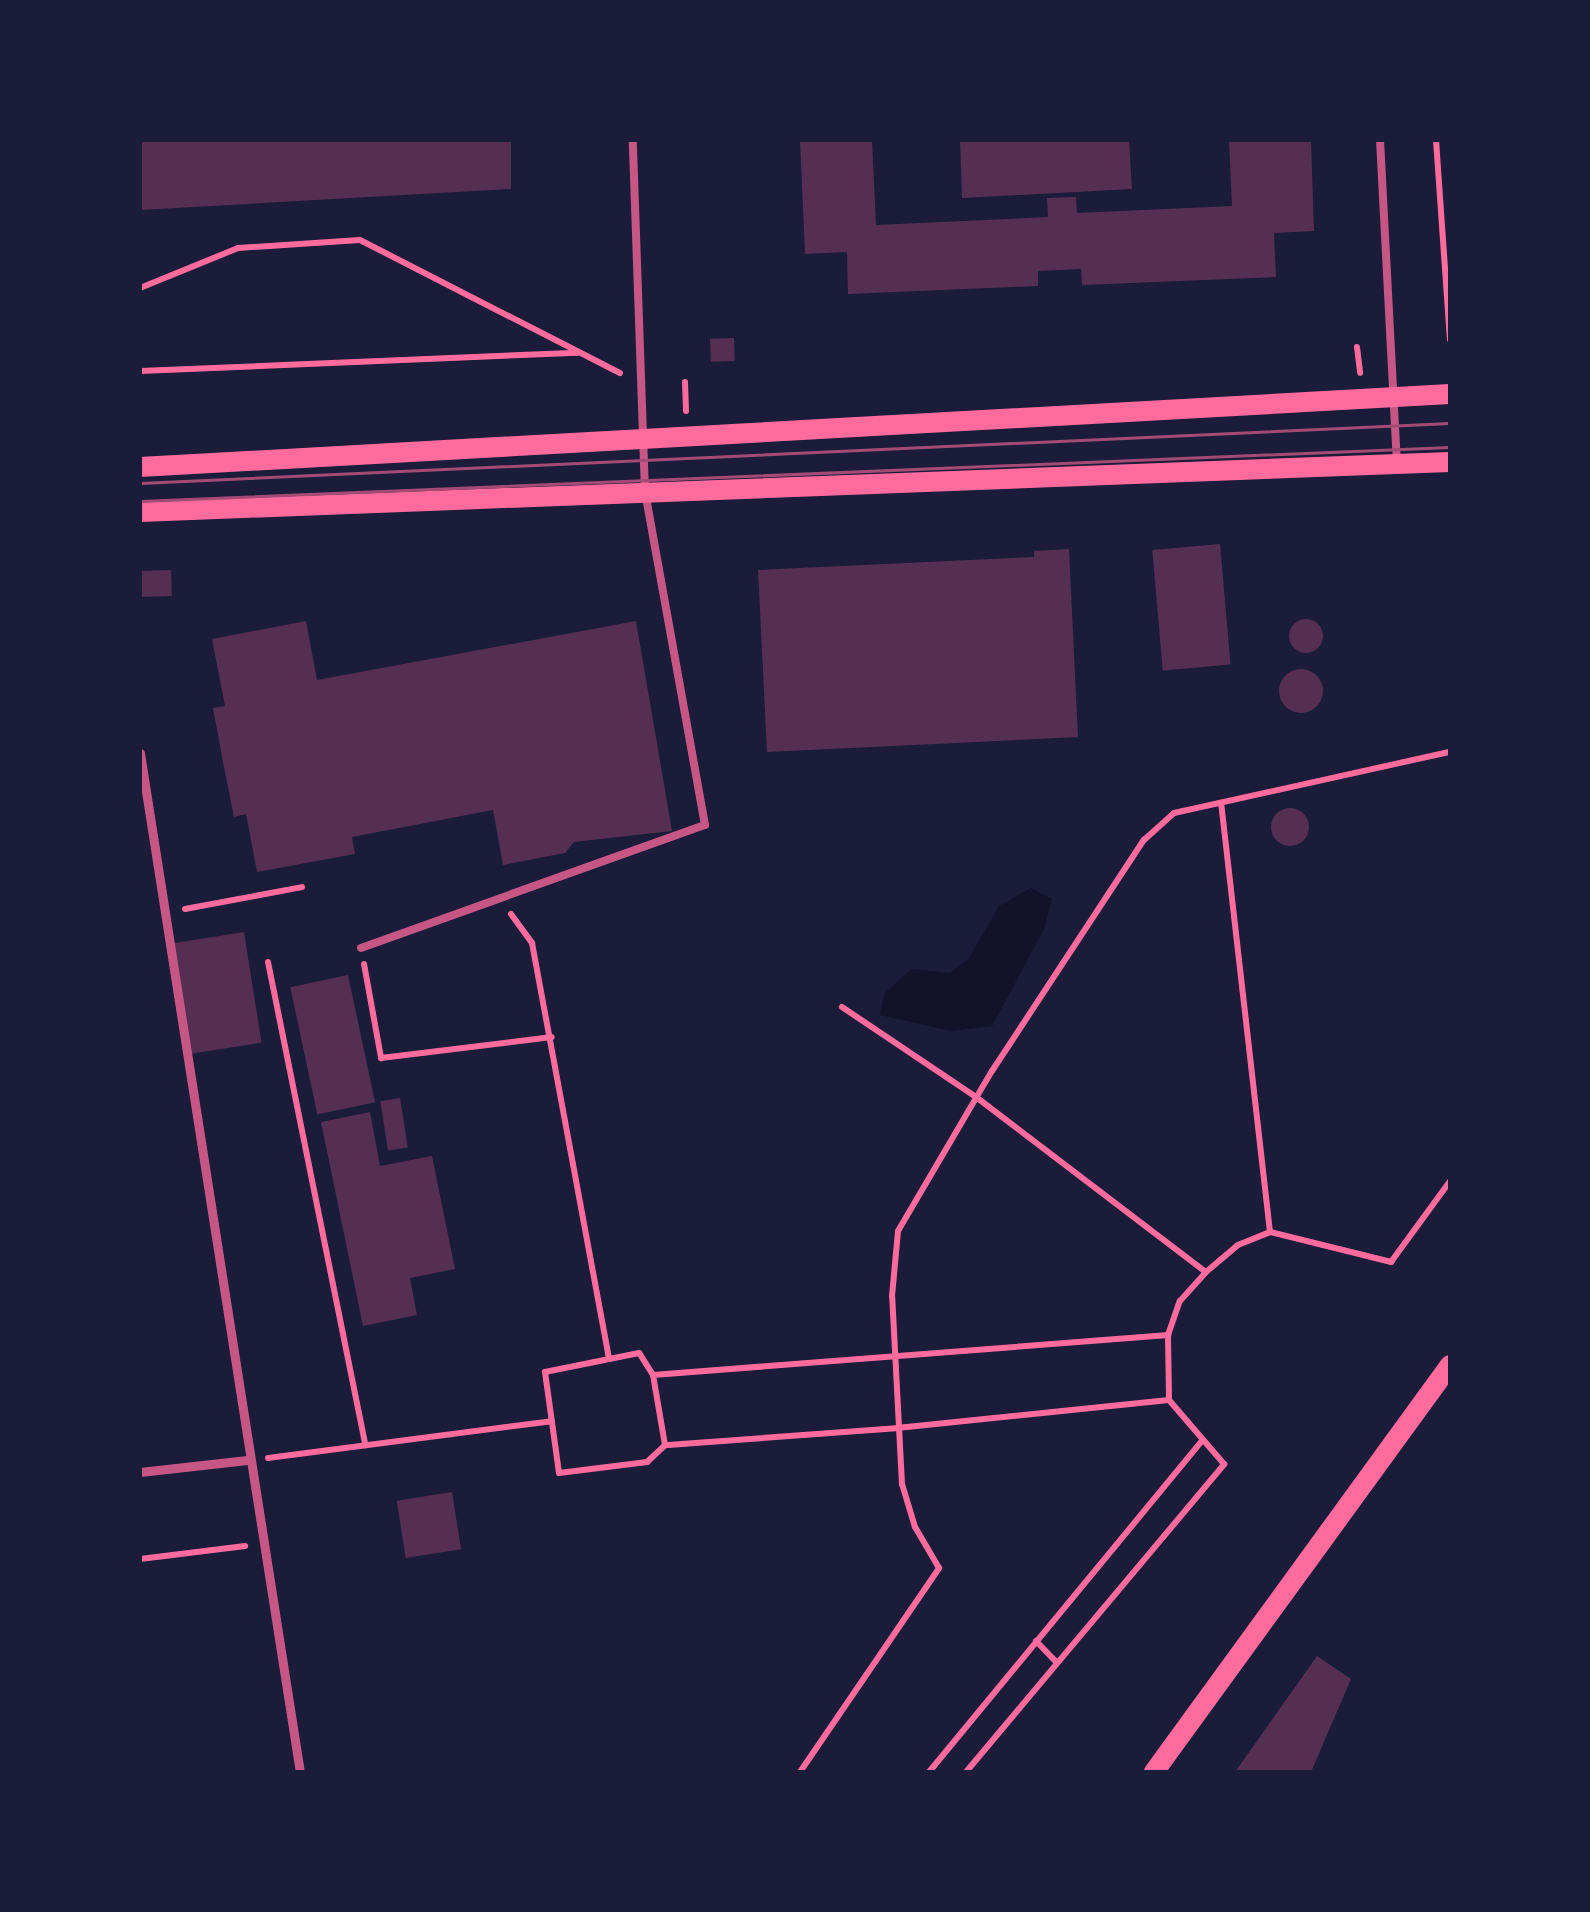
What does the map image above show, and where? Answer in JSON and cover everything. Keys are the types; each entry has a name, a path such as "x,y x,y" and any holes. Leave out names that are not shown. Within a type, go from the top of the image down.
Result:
{"main road":[{"path":"140,467 1450,394"},
{"path":"140,512 1450,462"},
{"path":"1154,1772 1450,1365"}],"street":[{"path":"140,752 247,1460 300,1772"},
{"path":"140,1472 247,1460"}],"lane":[{"path":"361,948 705,825 645,492 633,140"},
{"path":"1380,140 1397,464"}],"path":[{"path":"1436,140 1450,340"},
{"path":"140,288 238,248 360,240 644,386"},
{"path":"140,371 580,353"},
{"path":"800,1772 939,1568 915,1528 902,1484 895,1356 898,1231 976,1097 1144,840 1174,813 1450,752"},
{"path":"1221,803 1270,1232"},
{"path":"162,913 302,887"},
{"path":"500,898 532,943 610,1359"},
{"path":"361,948 381,1058 552,1037"},
{"path":"268,962 365,1445"},
{"path":"842,1006 976,1097 1206,1272"},
{"path":"966,1772 1224,1464 1168,1400 1168,1335 1180,1301 1238,1245 1270,1232 1391,1262 1450,1181"},
{"path":"654,1375 1168,1335"},
{"path":"665,1445 654,1375 639,1353 545,1372 560,1472 647,1462 665,1445 899,1428 1168,1400"},
{"path":"247,1460 552,1421"},
{"path":"929,1772 1203,1440"},
{"path":"140,1558 262,1544"},
{"path":"1036,1642 1056,1662"}],"shaded area":[{"path":"1031,888 1052,899 1044,929 992,1026 951,1031 880,1015 884,994 911,969 950,973 969,958 999,906"}],"building":[{"path":"140,140 511,140 511,189 140,210"},
{"path":"800,140 872,140 876,225 1048,217 1047,198 1076,197 1077,213 1232,206 1229,140 1311,140 1314,231 1274,233 1276,277 1082,285 1081,269 1038,271 1038,286 848,294 847,252 805,254"},
{"path":"960,140 1129,140 1132,189 962,198"},
{"path":"734,338 735,361 711,362 710,339"},
{"path":"1220,544 1231,665 1163,670 1152,550"},
{"path":"1069,549 1078,737 767,752 758,570 1034,557 1034,551"},
{"path":"171,570 172,596 141,597 140,571"},
{"path":"1306,619 1318,624 1323,636 1318,648 1306,653 1294,648 1289,636 1294,624"},
{"path":"306,621 317,680 636,621 672,831 574,842 565,853 503,865 493,810 352,837 355,854 257,872 246,814 234,817 223,762 213,708 225,706 212,639"},
{"path":"1301,669 1317,675 1323,691 1317,707 1301,713 1285,707 1279,691 1285,675"},
{"path":"1290,808 1304,813 1309,827 1304,841 1290,846 1276,841 1271,827 1276,813"},
{"path":"244,932 262,1043 186,1055 169,944"},
{"path":"348,975 375,1102 317,1114 290,987"},
{"path":"400,1098 408,1147 388,1151 380,1101"},
{"path":"370,1112 380,1166 432,1156 455,1269 410,1278 417,1315 363,1326 321,1122"},
{"path":"452,1492 461,1549 406,1558 397,1501"},
{"path":"1317,1656 1351,1679 1311,1772 1235,1772"}],"tram line":[{"path":"140,483 1450,423"},
{"path":"140,501 1450,447"}]}
